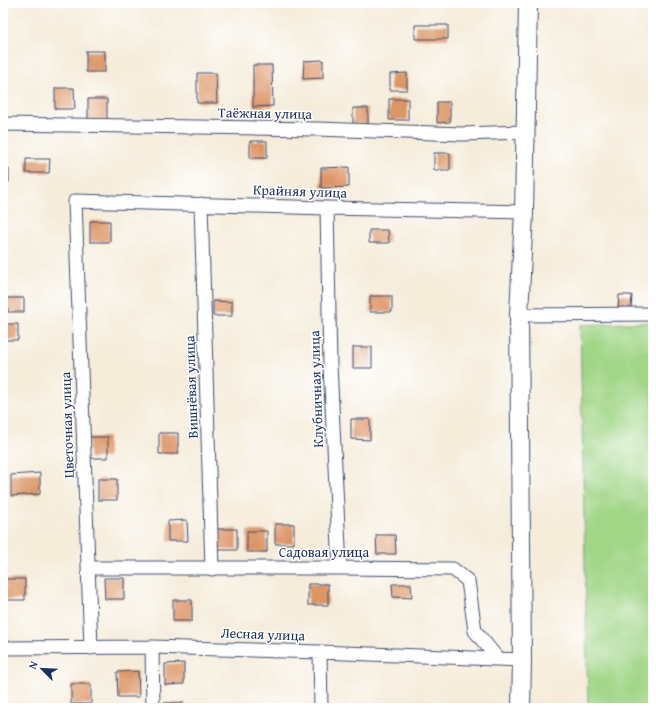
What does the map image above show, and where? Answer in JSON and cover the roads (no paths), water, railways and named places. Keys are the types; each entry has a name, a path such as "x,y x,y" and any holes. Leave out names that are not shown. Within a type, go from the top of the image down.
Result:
{"main road":[{"path":"521,708 522,660 519,315 524,212 528,3"}],"street":[{"name":"Таёжная улица","path":"3,124 463,134 526,132"},
{"name":"Крайняя улица","path":"75,201 524,212"},
{"name":"Цветочная улица","path":"75,201 91,648"},
{"name":"Вишнёвая улица","path":"202,204 212,569"},
{"name":"Клубничная улица","path":"327,208 330,365 340,568"},
{"path":"519,315 653,314"},
{"name":"Садовая улица","path":"88,568 453,569 468,581 475,631 498,659"},
{"name":"Лесная улица","path":"3,648 152,648 320,652 522,660"},
{"path":"152,648 153,708"},
{"path":"320,652 321,708"}]}
